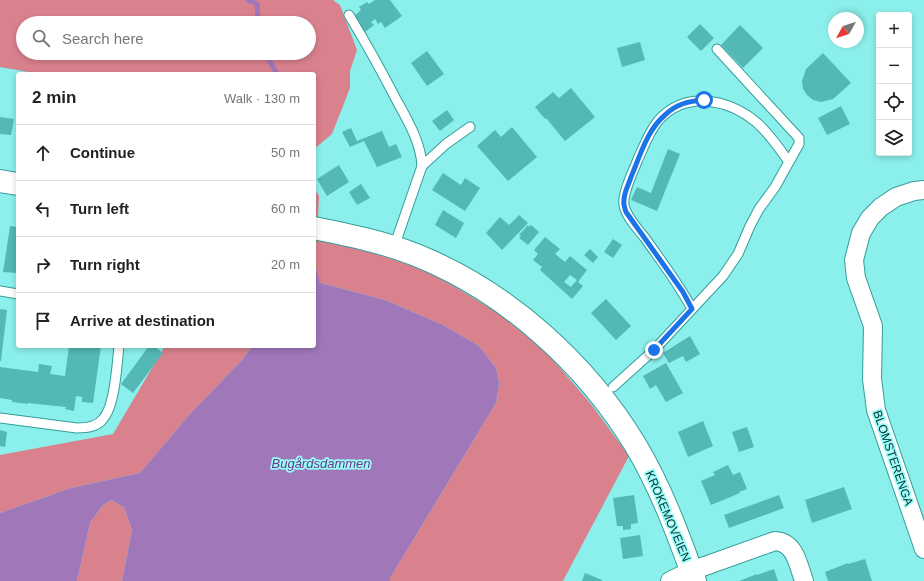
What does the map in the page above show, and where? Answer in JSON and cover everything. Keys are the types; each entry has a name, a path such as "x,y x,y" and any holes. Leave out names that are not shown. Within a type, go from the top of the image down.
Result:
{"main road":[{"path":"0,181 16,184"},
{"name":"KROKEMOVEIEN","path":"316,228 354,236 394,247 438,265 485,291 532,326 565,355 585,376 606,402 645,463 667,507 693,576"}],"street":[{"name":"BLOMSTERENGA","path":"924,190 914,191 896,197 881,207 870,218 861,233 854,260 856,278 873,326 872,379 876,410 924,549"},
{"path":"670,581 693,576 775,541 783,541 789,546 796,556 804,581"}],"lane":[{"path":"349,15 385,77 410,126 420,153 422,166 394,247"},
{"path":"613,387 654,350 724,276 732,264 759,210 775,188 799,144 799,138 717,49"},
{"path":"692,309 683,292 624,206 624,194 652,129 665,114 684,103 713,101 737,110 757,123 769,134 789,162"},
{"path":"422,166 446,144 470,127"},
{"path":"0,291 16,294"},
{"path":"0,418 78,428 87,428 96,425 103,420 110,408 119,348"}],"shaded area":[{"path":"0,0 333,0 340,5 357,50 350,71 350,88 332,134 316,147 316,72 29,72 0,67"},
{"path":"316,191 319,196 317,238 399,259 442,279 500,314 548,354 591,404 629,456 563,581 390,581 390,578 496,403 499,383 496,368 479,346 443,325 385,300 317,282"},
{"path":"164,348 251,348 242,360 190,414 140,473 71,488 0,513 0,455 113,434"},
{"path":"111,500 124,507 132,530 122,581 77,581 90,523 102,506"}],"water":[{"name":"Bugårdsdammen","path":"316,282 385,300 443,325 479,346 496,368 499,383 496,403 390,578 390,581 122,581 132,530 124,507 111,500 102,506 90,523 77,581 0,581 0,513 71,488 140,473 190,414 242,360 251,348 316,348"}],"building":[{"path":"375,0 390,0 402,16 385,28 381,22 378,24 375,19 371,22 374,25 365,32 354,16 361,10 359,7 367,2 369,4"},
{"path":"700,24 714,38 701,51 687,37"},
{"path":"740,25 763,48 743,68 721,45"},
{"path":"640,42 645,60 622,67 617,48"},
{"path":"427,51 444,74 427,86 411,63"},
{"path":"823,53 851,83 833,99 821,102 813,100 807,95 803,89 802,81 806,69"},
{"path":"571,88 595,117 565,141 535,107 553,92 559,98"},
{"path":"841,106 850,124 827,135 818,118"},
{"path":"447,110 454,120 440,131 432,121"},
{"path":"0,117 14,119 11,135 0,134"},
{"path":"512,127 537,157 508,181 477,146 495,130 501,137"},
{"path":"351,128 357,141 382,131 389,147 396,144 402,157 377,167 364,141 350,147 342,132"},
{"path":"668,149 680,154 657,211 631,200 637,187 651,193"},
{"path":"339,165 349,182 327,196 317,179"},
{"path":"443,173 461,185 465,178 480,188 465,211 432,190"},
{"path":"361,184 370,198 357,205 349,192"},
{"path":"443,210 464,223 456,238 435,225"},
{"path":"519,215 528,223 502,250 486,233 500,217 509,225"},
{"path":"528,225 529,227 531,225 539,232 528,245 519,238 521,236 519,235"},
{"path":"10,226 16,227 16,273 3,272"},
{"path":"545,237 560,249 555,254 565,262 570,256 587,270 578,282 583,286 572,299 540,270 542,267 533,260 538,254 534,250","holes":["570,275 577,280 571,287 564,282"]},
{"path":"613,239 622,245 613,258 604,252"},
{"path":"590,249 598,257 593,263 584,255"},
{"path":"606,299 631,326 616,340 591,313"},
{"path":"0,309 7,310 1,361 0,361"},
{"path":"690,336 700,354 686,362 683,356 669,363 663,353"},
{"path":"69,348 101,348 93,403 82,402 82,397 76,396 74,411 65,409 66,407 12,402 12,400 0,398 0,367 38,372 39,364 52,366 50,374 65,376"},
{"path":"148,348 157,348 163,353 133,393 121,384"},
{"path":"666,363 683,393 666,402 656,385 650,389 643,376"},
{"path":"703,421 713,446 688,457 678,432"},
{"path":"747,427 754,447 739,452 732,432"},
{"path":"0,430 7,432 5,447 0,446"},
{"path":"728,465 733,475 740,472 747,489 711,505 701,481 715,475 713,472"},
{"path":"844,487 852,509 812,523 805,500"},
{"path":"634,495 638,523 631,524 631,529 623,530 623,526 617,526 613,498"},
{"path":"779,495 784,508 729,528 724,515"},
{"path":"640,535 643,556 623,559 620,538"},
{"path":"865,559 872,581 828,581 825,572 848,563"},
{"path":"774,569 778,581 739,581 757,574"},
{"path":"585,573 602,580 602,581 582,581"}],"waterway":[{"path":"248,0 257,4 258,16"},
{"path":"269,60 276,72"},
{"path":"316,278 317,282"}],"route":[{"path":"654,350 692,309 683,292 626,212 624,206 624,194 643,148 652,129 658,121 665,114 684,103 704,100"}]}
